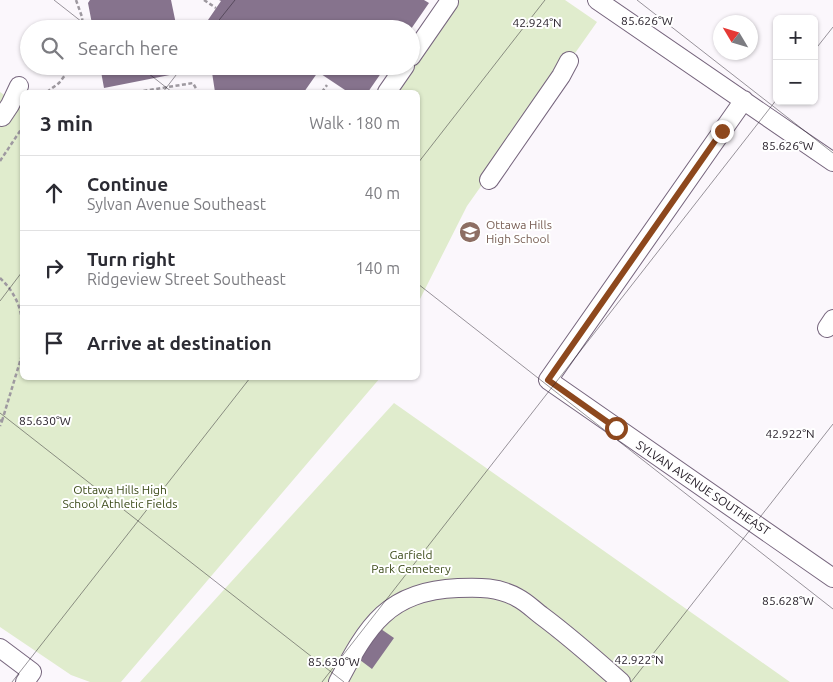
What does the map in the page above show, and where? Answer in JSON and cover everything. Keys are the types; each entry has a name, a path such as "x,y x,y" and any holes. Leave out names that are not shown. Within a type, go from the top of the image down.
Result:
{"street":[{"path":"597,0 833,162"},
{"path":"420,43 448,1"},
{"path":"489,180 538,110 569,61"},
{"path":"388,90 399,75"},
{"path":"0,115 2,117 10,105 19,86"},
{"name":"SYLVAN AVENUE SOUTHEAST","path":"744,100 548,380 833,578"},
{"path":"338,682 365,634 386,611 410,596 439,588 484,586 517,597 556,626 621,682"},
{"path":"384,631 410,596"},
{"path":"0,648 29,677"}],"path":[{"path":"76,0 82,20"},
{"path":"204,0 216,8"},
{"path":"49,90 65,75"},
{"path":"149,90 193,83 197,90"},
{"path":"323,90 327,85"},
{"path":"0,161 20,131"},
{"path":"0,278 15,298 20,315"},
{"path":"0,426 20,361"}],"green space":[{"path":"456,0 565,0 597,22 467,206 420,299 420,90 385,90 396,75 420,75 420,45"},
{"name":"Ottawa Hills High School Athletic Fields","path":"0,92 20,106 20,380 378,380 121,682 90,682 71,675 0,627"},
{"name":"Garfield Park Cemetery","path":"394,403 790,682 140,682"}],"building":[{"path":"90,0 171,0 175,20 91,20 88,3"},
{"path":"219,0 424,0 429,3 417,20 208,20 221,1"},
{"path":"102,75 170,75 104,88"},
{"path":"212,75 316,75 305,90 215,90"},
{"path":"322,75 380,75 369,90 345,90"},
{"path":"378,627 394,638 372,669 356,657"}],"place":[{"name":"Ottawa Hills High School","path":"470,232"}],"route":[{"path":"616,428 548,380 722,131"}]}
